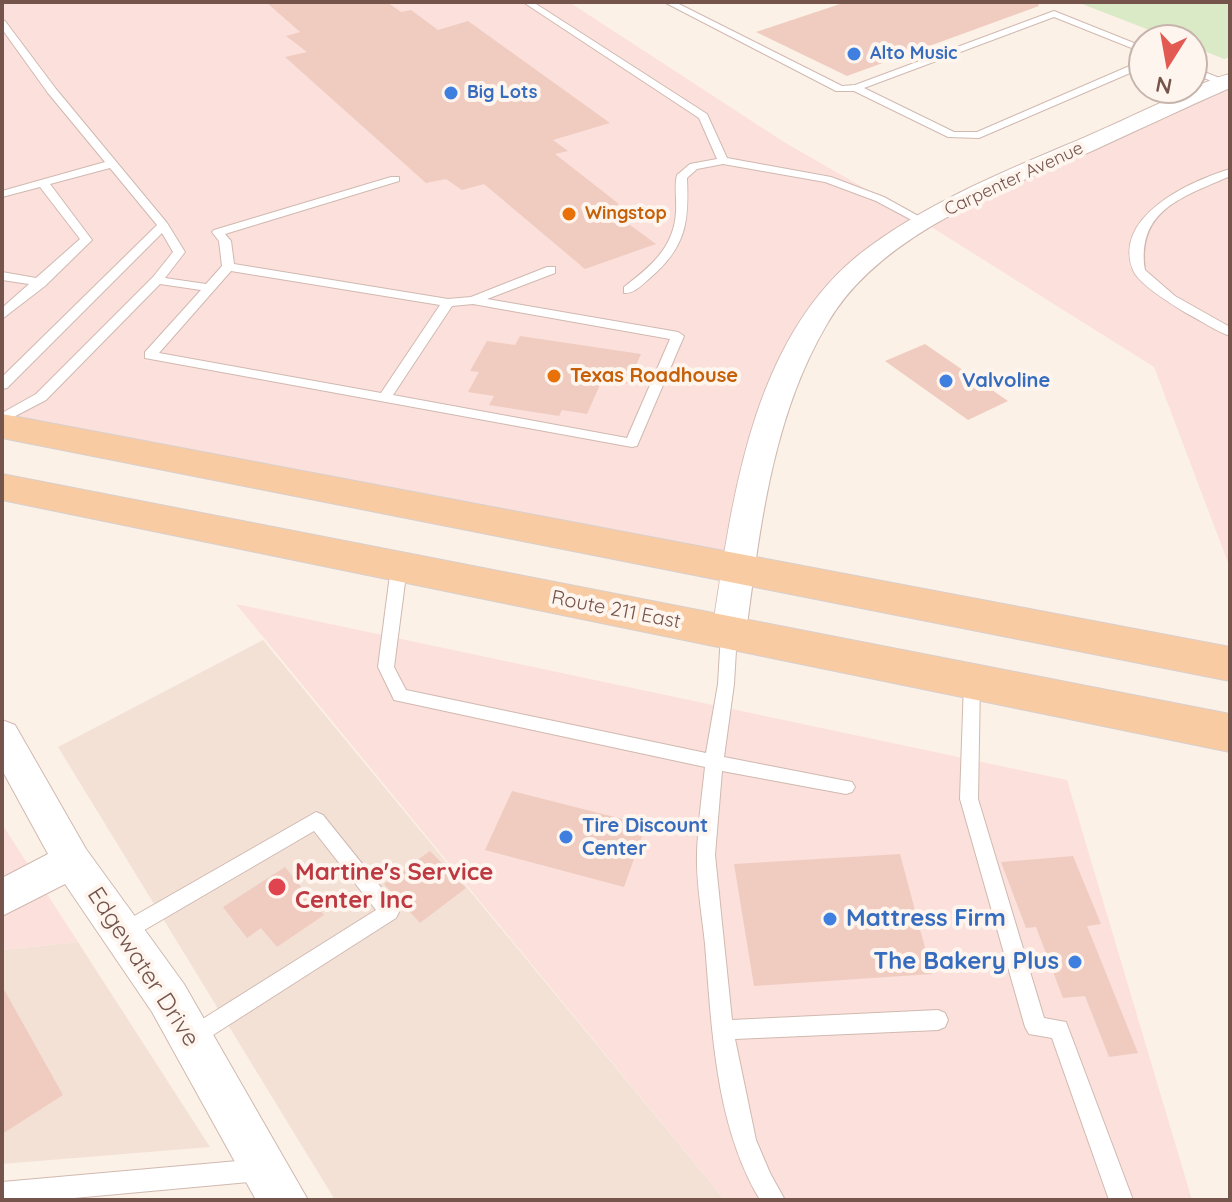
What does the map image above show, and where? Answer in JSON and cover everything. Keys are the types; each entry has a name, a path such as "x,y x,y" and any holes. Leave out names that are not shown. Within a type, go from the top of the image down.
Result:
{"main road":[{"path":"2,426 1230,664"},
{"name":"Route 211 East","path":"2,487 1230,733"}],"street":[{"name":"Carpenter Avenue","path":"729,633 738,568 768,429 784,380 815,320 842,288 877,256 977,193 1227,82"},
{"name":"Edgewater Drive","path":"2,735 72,861 168,998 274,1185"},
{"path":"2,898 72,861"}],"lane":[{"path":"527,2 703,116 723,161"},
{"path":"668,2 840,89 856,88 1054,14"},
{"path":"1044,3 1054,14 1128,44"},
{"path":"2,23 52,91 163,225 179,252 157,280 41,397 2,419"},
{"path":"856,88 952,135 979,135 1128,70"},
{"path":"1208,75 1227,82"},
{"path":"628,290 656,267 677,241 683,206 681,177 694,166 723,161 827,179 880,199 925,223"},
{"path":"2,194 112,164"},
{"path":"1230,172 1169,201 1150,215 1137,241 1139,271 1171,299 1230,332"},
{"path":"395,179 218,232 225,241 228,267 150,355 632,443 678,336 473,300"},
{"path":"2,315 86,240 43,183"},
{"path":"2,385 163,225"},
{"path":"228,267 448,303 473,300 551,270"},
{"path":"2,276 41,283"},
{"path":"157,280 209,288"},
{"path":"384,398 448,303"},
{"path":"399,567 386,667 400,695 846,787"},
{"path":"729,633 706,855 723,1030 742,1132 763,1186 773,1200"},
{"path":"972,682 969,799 1036,1027 1059,1029 1121,1200"},
{"path":"122,933 316,820 389,912 191,1038"},
{"path":"723,1030 938,1020"},
{"path":"2,1193 274,1185"}],"shaded area":[{"path":"2,2 569,2 784,142 925,223 901,238 815,320 738,568 2,426"},
{"path":"1230,83 1230,568 1154,367 925,223 1184,104 1208,104 1208,93"},
{"path":"236,604 1067,780 1192,1200 725,1200"},
{"path":"263,640 725,1200 335,1200 58,747"},
{"path":"2,824 78,942 2,950"},
{"path":"78,942 210,1147 2,1164 2,950"}],"green space":[{"path":"1077,2 1230,2 1230,57 1224,59 1208,52 1208,24 1134,24"}],"building":[{"path":"266,2 387,2 401,12 411,10 438,30 468,21 610,123 553,140 568,151 555,154 619,204 608,209 656,244 585,269 484,184 462,190 446,179 426,183 285,57 307,52 286,36 300,32"},
{"name":"Alto Music","path":"846,2 1038,2 1039,6 847,76 756,32"},
{"name":"Texas Roadhouse","path":"520,336 641,354 628,384 602,380 587,414 562,410 559,416 489,405 494,396 468,392 479,372 470,371 487,341 515,345"},
{"name":"Valvoline","path":"925,344 1008,401 968,420 885,361"},
{"name":"Tire Discount Center","path":"512,791 646,825 624,887 485,850"},
{"path":"430,851 466,888 420,923 384,884"},
{"name":"Mattress Firm","path":"900,854 932,974 754,986 734,864"},
{"name":"The Bakery Plus","path":"1073,856 1101,924 1087,926 1138,1053 1109,1057 1085,996 1063,998 1036,927 1026,928 1001,862"},
{"name":"Martine's Service Center Inc","path":"285,867 324,915 277,947 261,928 247,938 223,907"},
{"path":"2,986 63,1095 2,1134"}],"place":[{"name":"Alto Music","path":"854,54"},
{"name":"Big Lots","path":"451,93"},
{"name":"Wingstop","path":"569,214"},
{"name":"Texas Roadhouse","path":"554,376"},
{"name":"Valvoline","path":"946,381"},
{"name":"Tire Discount Center","path":"566,837"},
{"name":"Martine's Service Center Inc","path":"277,887"},
{"name":"Mattress Firm","path":"830,919"},
{"name":"The Bakery Plus","path":"1075,962"}]}
